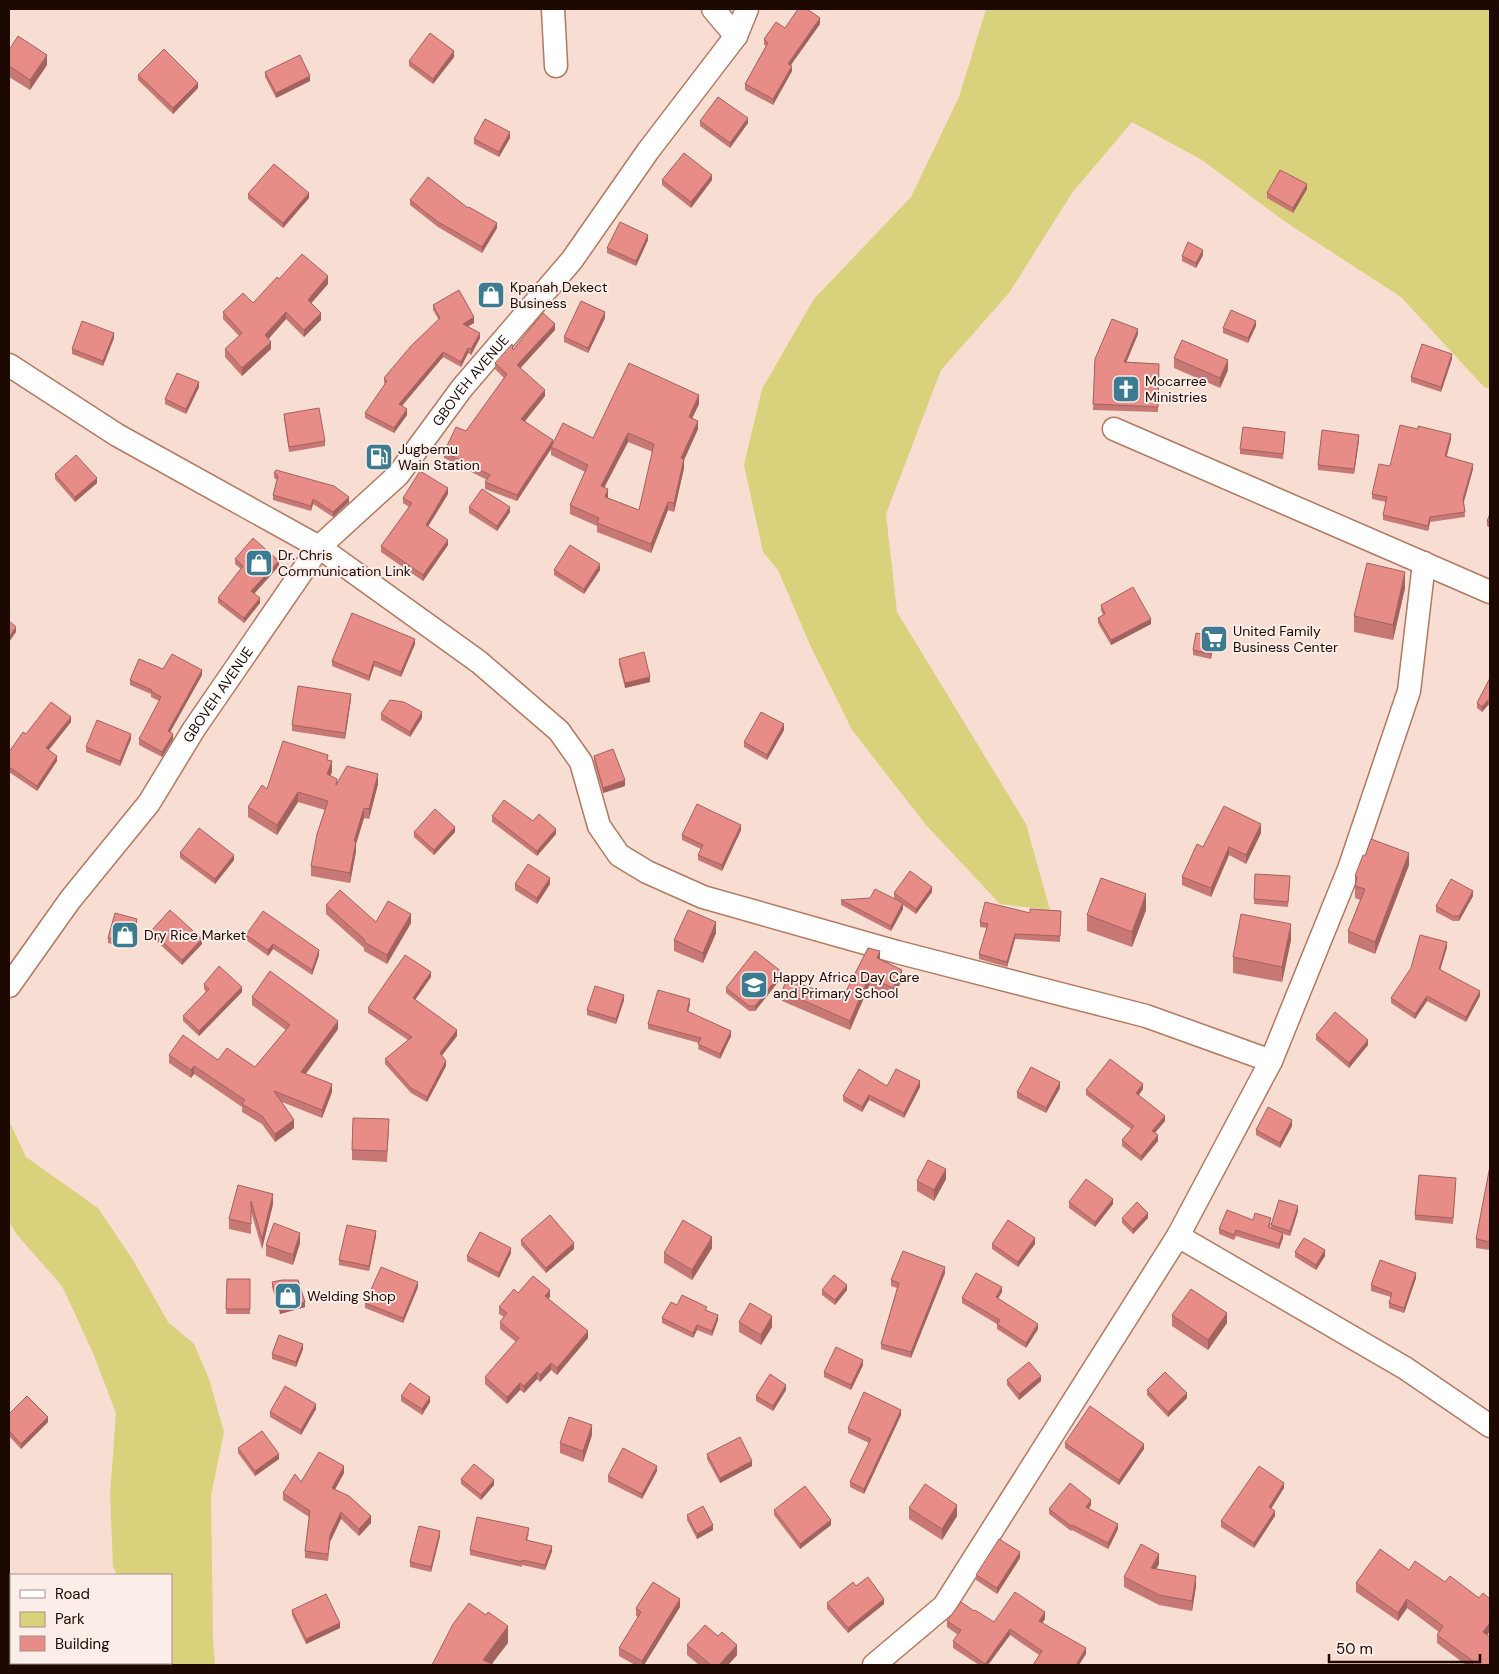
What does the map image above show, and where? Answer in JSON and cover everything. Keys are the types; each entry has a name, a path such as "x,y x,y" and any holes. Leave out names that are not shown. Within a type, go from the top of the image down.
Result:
{"street":[{"path":"553,9 556,66"},
{"path":"712,9 736,36"},
{"name":"GBOVEH AVENUE","path":"9,986 70,900 149,804 194,728 319,547 398,475 462,388 572,260 648,152 736,36 747,9"},
{"path":"9,365 117,435 319,547 479,662 559,731 581,762 599,826 619,855 647,872 703,897 897,952 1146,1016 1271,1061"},
{"path":"1114,429 1490,592"},
{"path":"874,1665 944,1606 1178,1236 1271,1061 1349,869 1409,691 1424,563"},
{"path":"1178,1236 1405,1368 1490,1426"}],"green space":[{"path":"986,9 1490,9 1490,389 1484,387 1401,297 1287,223 1202,160 1132,122 1072,193 1009,293 941,370 886,514 897,612 1026,824 1050,910 1000,904 926,825 852,730 811,647 778,570 763,552 744,465 762,389 814,299 911,197 959,97"},
{"path":"9,1121 26,1157 98,1208 133,1260 168,1322 194,1344 209,1379 224,1432 211,1496 215,1665 140,1664 172,1664 172,1574 117,1574 113,1566 110,1494 116,1413 93,1353 62,1286 18,1236 9,1222"}],"building":[{"path":"798,9 807,9 820,18 788,64 792,66 773,99 745,84 768,43 764,39 776,22 785,28"},
{"path":"430,33 454,51 433,79 409,61"},
{"path":"18,36 47,55 30,80 9,66 9,50"},
{"path":"164,49 198,83 173,108 138,75"},
{"path":"300,55 310,76 276,93 265,72"},
{"path":"718,97 748,118 730,143 700,121"},
{"path":"485,119 510,132 499,152 474,139"},
{"path":"684,153 712,175 691,202 662,180"},
{"path":"274,164 309,193 283,223 248,194"},
{"path":"1280,170 1307,184 1293,208 1267,193"},
{"path":"428,177 468,208 497,223 482,247 438,222 410,200"},
{"path":"620,222 648,235 636,261 607,248"},
{"path":"1188,242 1203,250 1196,263 1182,256"},
{"path":"302,254 328,276 308,300 321,313 304,330 286,312 265,335 271,342 242,368 225,349 242,333 223,312 243,293 253,303"},
{"path":"459,290 474,317 463,324 480,333 471,349 468,348 461,362 443,352 399,404 407,409 394,428 365,413 387,381 384,378 411,346 440,318 433,305"},
{"path":"581,301 605,312 588,348 564,337"},
{"path":"1231,310 1256,321 1248,338 1223,328"},
{"path":"543,313 555,324 517,365 545,390 521,419 553,440 517,495 485,482 490,475 444,452 456,427 466,431 507,374 495,363 512,344 513,350"},
{"name":"Mocarree Ministries","path":"1112,319 1138,329 1124,362 1159,364 1158,407 1093,404 1095,359"},
{"path":"82,321 114,333 103,361 72,349"},
{"path":"1182,340 1228,360 1220,378 1174,358"},
{"path":"1422,344 1452,354 1441,387 1411,377"},
{"path":"629,363 699,395 689,417 698,421 681,458 684,459 674,503 668,502 651,544 597,523 599,518 570,505 588,465 551,447 563,423 593,438","holes":["628,433 654,444 639,510 605,497 608,489 601,486"]},
{"path":"177,373 199,382 186,409 165,399"},
{"path":"319,408 325,441 289,447 284,414"},
{"path":"1400,425 1418,429 1418,426 1451,434 1445,456 1473,464 1463,499 1465,512 1430,517 1428,526 1383,515 1387,497 1372,494 1379,464 1390,466"},
{"path":"1243,427 1285,432 1283,454 1240,449"},
{"path":"1322,430 1359,435 1354,469 1318,465"},
{"path":"76,455 97,478 75,497 55,474"},
{"path":"276,470 334,486 349,497 333,512 313,499 311,506 273,495 278,476 274,473"},
{"path":"420,471 448,488 426,525 448,540 423,575 381,546 412,503 403,498"},
{"path":"482,489 510,507 497,526 469,507"},
{"path":"253,538 279,561 251,591 260,598 244,618 218,598 243,566 235,559"},
{"path":"570,545 600,564 584,589 554,570"},
{"path":"1367,563 1405,572 1393,625 1354,616"},
{"path":"1133,587 1151,619 1111,640 1098,618 1105,614 1101,605"},
{"path":"352,613 415,639 401,672 374,661 369,676 332,661"},
{"path":"9,621 16,627 9,637"},
{"path":"1196,633 1214,636 1211,654 1193,650"},
{"path":"644,652 650,677 625,683 619,659"},
{"path":"172,654 202,670 168,731 173,734 162,752 139,739 161,697 152,690 130,680 139,659 163,669"},
{"path":"1490,678 1490,701 1488,700 1482,707 1477,703"},
{"path":"298,686 351,694 345,733 292,725"},
{"path":"390,700 404,702 422,712 410,732 381,714"},
{"path":"51,702 71,717 46,748 57,756 37,786 9,767 9,752 23,732 26,734"},
{"path":"761,712 784,724 767,755 744,742"},
{"path":"97,720 131,734 120,761 86,747"},
{"path":"283,741 328,755 327,760 332,761 327,774 337,779 336,785 347,766 378,774 369,809 364,808 354,841 356,841 350,873 311,866 317,834 328,801 298,792 277,825 248,807 262,785 267,789"},
{"path":"613,749 625,780 603,788 594,756"},
{"path":"504,800 533,821 539,814 556,829 537,851 492,816"},
{"path":"697,804 741,825 722,865 698,855 703,845 682,835"},
{"path":"1224,806 1261,824 1246,855 1229,847 1211,888 1182,877 1197,844 1203,847"},
{"path":"435,809 455,827 434,850 414,832"},
{"path":"199,828 234,855 215,879 180,853"},
{"path":"1371,839 1409,853 1375,942 1348,931 1365,889 1355,886 1357,877 1355,876"},
{"path":"528,864 550,878 537,898 515,884"},
{"path":"910,871 932,887 916,909 894,893"},
{"path":"1255,874 1290,876 1288,902 1254,899"},
{"path":"1101,878 1146,894 1132,932 1087,915"},
{"path":"1451,879 1473,891 1459,916 1453,916 1436,906"},
{"path":"875,889 903,903 891,926 841,900 870,898"},
{"path":"340,890 376,922 388,901 411,914 387,955 364,942 365,940 326,905"},
{"path":"985,902 1030,913 1030,909 1061,911 1060,936 1015,934 1007,962 979,954 988,924 980,922"},
{"path":"170,910 202,939 182,960 151,931"},
{"path":"688,910 716,922 703,953 674,940"},
{"path":"263,911 319,950 312,970 273,944 268,950 246,935"},
{"path":"115,913 137,919 130,944 108,938"},
{"path":"1241,914 1291,924 1282,967 1233,957"},
{"path":"1420,935 1447,942 1439,969 1480,991 1466,1017 1427,996 1415,1014 1391,998 1411,968"},
{"path":"868,948 880,951 877,958 902,970 893,988 869,977 850,1021 782,991 787,979 833,996 835,993 843,997"},
{"name":"Happy Africa Day Care and Primary School","path":"755,951 782,972 755,1006 749,1006 726,988"},
{"path":"405,955 431,972 413,998 457,1030 440,1053 446,1061 427,1097 411,1088 385,1059 412,1037 368,1008"},
{"path":"219,966 242,987 199,1031 183,1016 209,989 204,984"},
{"path":"270,971 338,1021 301,1072 332,1084 322,1110 274,1091 294,1120 275,1134 262,1116 242,1104 245,1100 194,1066 191,1070 169,1055 183,1035 218,1060 227,1048 255,1067 290,1025 252,997"},
{"path":"595,986 624,995 616,1019 587,1010"},
{"path":"658,990 690,999 687,1011 731,1031 720,1054 698,1044 701,1038 648,1024"},
{"path":"1335,1012 1368,1040 1349,1063 1316,1035"},
{"path":"1110,1059 1143,1084 1136,1093 1165,1116 1152,1131 1158,1135 1141,1156 1122,1140 1134,1126 1086,1090"},
{"path":"1031,1067 1060,1082 1046,1108 1017,1092"},
{"path":"859,1069 887,1086 896,1069 920,1081 904,1113 869,1095 862,1107 843,1096"},
{"path":"1268,1107 1292,1120 1280,1143 1256,1130"},
{"path":"353,1118 389,1119 387,1151 352,1150"},
{"path":"928,1160 946,1169 934,1190 917,1181"},
{"path":"1490,1166 1490,1242 1476,1239"},
{"path":"1419,1175 1456,1178 1453,1218 1415,1215"},
{"path":"1086,1179 1113,1199 1095,1222 1069,1202"},
{"path":"238,1185 273,1194 262,1239 251,1201 251,1224 229,1219"},
{"path":"1279,1200 1298,1206 1290,1231 1271,1225"},
{"path":"1137,1202 1148,1213 1133,1229 1122,1218"},
{"path":"1227,1210 1253,1220 1255,1213 1271,1218 1268,1227 1283,1233 1279,1244 1236,1230 1234,1235 1219,1229"},
{"path":"550,1215 574,1243 546,1268 521,1240"},
{"path":"683,1220 712,1237 692,1270 664,1253"},
{"path":"1008,1220 1035,1238 1018,1262 992,1244"},
{"path":"274,1223 300,1233 293,1255 266,1245"},
{"path":"347,1225 376,1231 369,1266 339,1260"},
{"path":"480,1232 511,1248 499,1273 467,1256"},
{"path":"1304,1238 1325,1250 1316,1265 1295,1252"},
{"path":"903,1251 945,1267 911,1352 881,1344 899,1283 891,1280"},
{"path":"1380,1260 1416,1273 1404,1308 1389,1303 1392,1293 1371,1285"},
{"path":"381,1267 418,1282 403,1318 365,1303"},
{"path":"976,1273 1002,1287 996,1297 1038,1324 1026,1343 997,1324 1000,1320 962,1298"},
{"path":"834,1275 847,1285 835,1300 822,1290"},
{"path":"533,1276 550,1290 545,1296 588,1331 557,1368 551,1363 540,1375 537,1372 524,1386 520,1383 507,1397 485,1377 519,1338 500,1322 507,1313 499,1307 514,1289 518,1293"},
{"path":"227,1279 250,1279 250,1309 226,1309"},
{"path":"298,1280 305,1302 280,1309 272,1282"},
{"path":"1191,1289 1227,1313 1208,1340 1172,1315"},
{"path":"682,1295 707,1307 705,1310 718,1315 712,1331 697,1325 693,1333 662,1318 671,1302 677,1305"},
{"path":"750,1303 772,1316 761,1335 739,1322"},
{"path":"279,1335 303,1344 296,1362 272,1354"},
{"path":"836,1347 863,1360 851,1385 824,1372"},
{"path":"1029,1362 1041,1376 1019,1394 1007,1380"},
{"path":"1165,1372 1187,1393 1168,1412 1147,1390"},
{"path":"770,1374 786,1385 773,1406 756,1396"},
{"path":"410,1383 430,1397 422,1409 401,1396"},
{"path":"285,1386 316,1404 301,1430 270,1412"},
{"path":"864,1392 901,1410 864,1489 850,1482 871,1439 848,1428"},
{"path":"27,1396 48,1417 21,1444 9,1431 9,1414"},
{"path":"1090,1406 1144,1444 1119,1480 1065,1443"},
{"path":"569,1417 592,1425 583,1451 560,1443"},
{"path":"262,1431 279,1454 255,1471 238,1448"},
{"path":"740,1437 752,1461 720,1478 707,1454"},
{"path":"623,1448 657,1466 642,1494 608,1476"},
{"path":"319,1452 344,1466 332,1488 349,1496 371,1516 359,1529 341,1512 330,1535 328,1554 305,1551 310,1511 283,1493 295,1474 301,1482"},
{"path":"474,1464 494,1480 481,1495 461,1479"},
{"path":"1259,1466 1284,1483 1269,1507 1275,1511 1254,1543 1221,1521"},
{"path":"1070,1483 1091,1500 1086,1507 1118,1524 1108,1543 1071,1526 1049,1509"},
{"path":"925,1484 957,1505 942,1529 909,1508"},
{"path":"805,1486 831,1520 800,1544 774,1510"},
{"path":"703,1506 713,1525 697,1534 687,1515"},
{"path":"477,1517 529,1528 526,1540 552,1546 545,1565 522,1560 522,1562 470,1550"},
{"path":"419,1526 440,1531 431,1567 410,1562"},
{"path":"999,1539 1020,1552 997,1588 976,1575"},
{"path":"1141,1544 1159,1554 1151,1568 1196,1576 1192,1601 1159,1595 1124,1577"},
{"path":"1380,1549 1409,1570 1415,1561 1445,1582 1450,1576 1479,1598 1483,1593 1490,1599 1490,1623 1483,1632 1490,1637 1490,1665 1474,1665 1473,1661 1437,1635 1443,1626 1407,1599 1398,1613 1356,1583"},
{"path":"868,1577 884,1599 848,1628 827,1603 853,1582 856,1586"},
{"path":"653,1582 680,1599 642,1661 619,1648 641,1612 636,1608"},
{"path":"1015,1592 1045,1612 1039,1621 1086,1648 1076,1665 1033,1665 1042,1651 1010,1629 985,1664 953,1641 961,1630 947,1621 961,1602 994,1622"},
{"path":"326,1594 340,1623 306,1639 292,1610"},
{"path":"469,1603 486,1615 488,1612 508,1626 483,1660 495,1665 432,1665 453,1624"},
{"path":"705,1625 718,1636 722,1632 737,1645 719,1665 711,1665 687,1645"},
{"path":"104,1664 106,1665 76,1665"}],"place":[{"name":"Kpanah Dekect Business","path":"491,295"},
{"name":"Mocarree Ministries","path":"1126,389"},
{"name":"Jugbemu Wain Station","path":"379,457"},
{"name":"Dr. Chris Communication Link","path":"259,563"},
{"name":"United Family Business Center","path":"1214,639"},
{"name":"Dry Rice Market","path":"125,935"},
{"name":"Happy Africa Day Care and Primary School","path":"754,985"},
{"name":"Welding Shop","path":"288,1296"}]}
